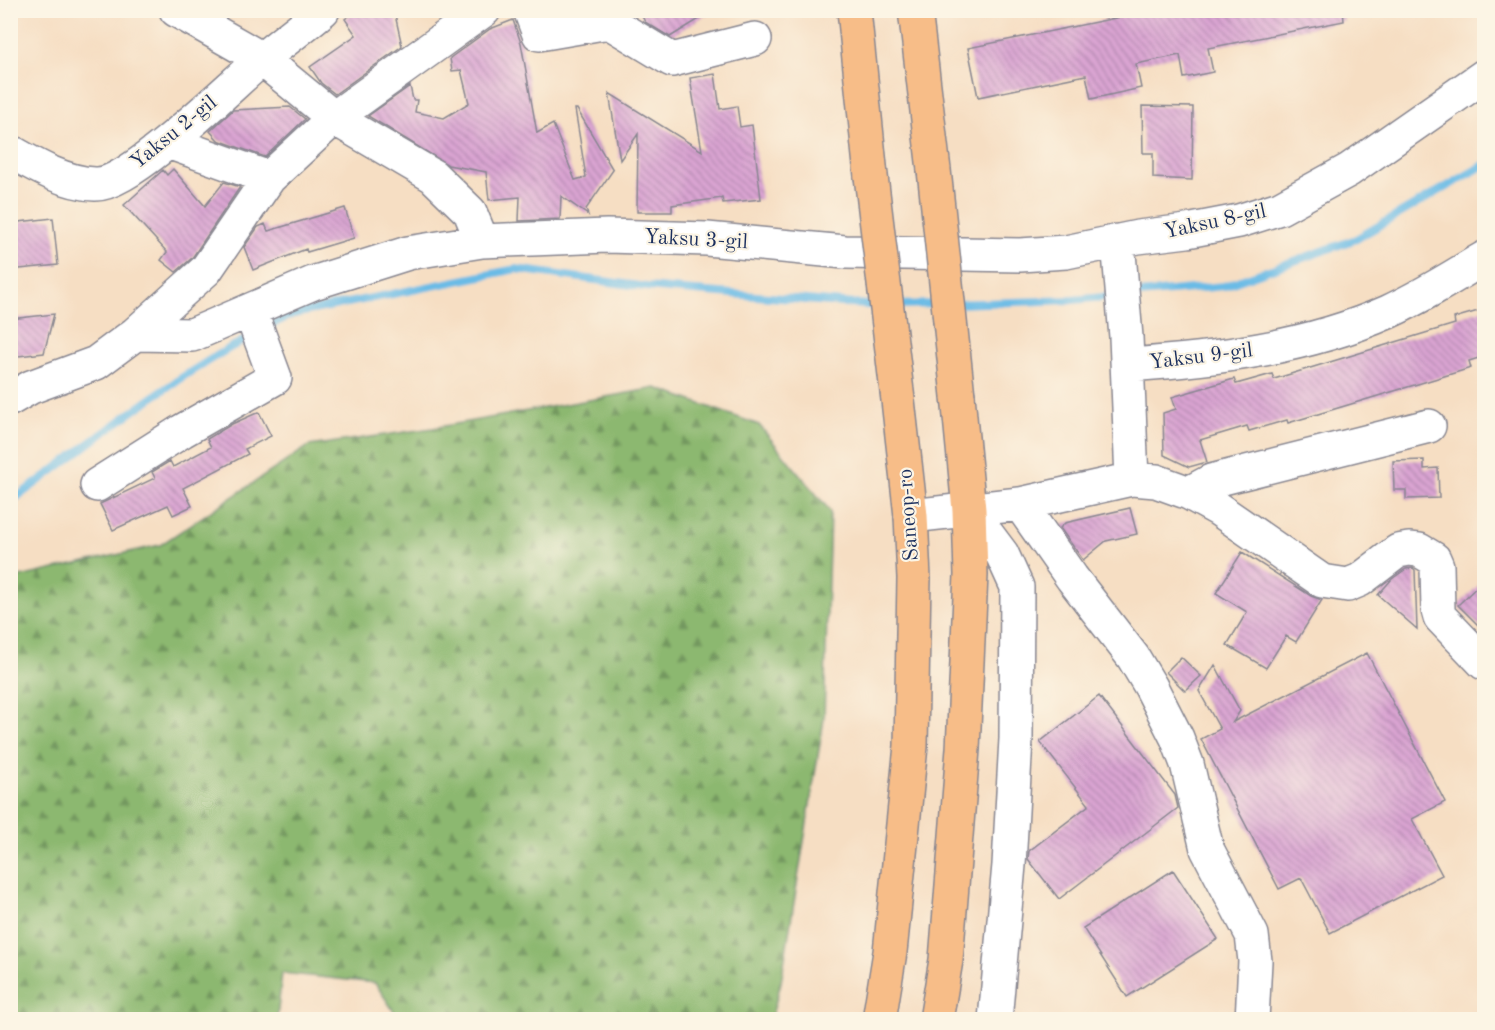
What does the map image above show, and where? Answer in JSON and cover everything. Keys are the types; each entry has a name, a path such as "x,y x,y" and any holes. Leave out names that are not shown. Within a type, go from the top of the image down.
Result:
{"main road":[{"name":"Saneop-ro","path":"854,10 911,516 914,578 911,746 890,952 879,1020"},
{"path":"915,10 958,396 969,510 971,575 963,749 946,960 936,1020"}],"street":[{"path":"176,10 262,59 334,118 433,176 470,212 482,241"},
{"name":"Yaksu 2-gil","path":"10,151 32,164 65,178 97,185 123,175 168,142 262,59 323,10"},
{"path":"10,399 32,387 96,363 135,334 206,270 269,178 334,118 484,10"},
{"path":"530,10 538,34 609,22 672,60 755,39"},
{"name":"Yaksu 8-gil","path":"908,255 1020,255 1119,251 1187,231 1239,221 1280,208 1349,170 1485,76"},
{"path":"168,142 269,178"},
{"name":"Yaksu 3-gil","path":"135,334 192,335 313,283 408,253 482,241 607,236 707,239 845,252 908,255"},
{"path":"1119,251 1127,351"},
{"name":"Yaksu 9-gil","path":"1132,479 1127,351 1222,356 1264,350 1310,338 1388,312 1435,288 1485,258"},
{"path":"97,485 182,431 275,378 250,310"},
{"path":"1189,493 1211,481 1429,426"},
{"path":"911,516 1020,504 1101,484 1132,479 1156,481 1189,493 1218,509 1322,581 1348,585 1360,580 1398,551 1409,549 1428,554 1437,566 1440,617 1485,663"},
{"path":"1020,504 1072,578 1133,657 1177,738 1187,764 1207,849 1252,935 1255,961 1252,1016"},
{"path":"969,510 1002,554 1017,587 1016,740 1002,959 995,1020"},
{"path":"1002,959 1018,1020"}],"green space":[{"path":"656,388 759,425 830,511 824,719 781,982 771,1019 399,1019 375,983 282,973 277,1019 11,1019 11,579 160,545 309,446 433,428"}],"building":[{"path":"357,10 394,10 402,46 335,94 321,83 310,67 356,35 345,19"},
{"path":"639,10 714,10 670,37 645,22"},
{"path":"1155,10 1343,10 1344,21 1208,48 1213,72 1184,78 1180,55 1136,64 1141,88 1091,99 1086,75 978,97 968,48"},
{"path":"513,20 521,43 537,133 553,124 575,180 586,177 575,109 577,109 613,170 586,209 588,215 561,196 560,219 519,221 520,197 489,200 486,172 448,165 368,116 410,86 413,100 417,100 415,112 444,118 469,103 461,70 452,71 450,58 490,29"},
{"path":"715,74 720,109 737,106 740,127 752,125 761,199 723,203 722,198 672,205 672,212 637,212 638,134 620,160 609,93 702,151 690,78"},
{"path":"1142,106 1193,107 1192,180 1153,178 1153,153 1143,153"},
{"path":"290,107 305,119 265,157 218,140 210,131 233,110"},
{"path":"173,169 205,206 224,182 240,187 192,258 176,272 161,260 167,252 124,205 163,170 167,175"},
{"path":"345,208 354,238 307,252 306,249 253,270 244,247 258,227 265,224 268,231"},
{"path":"53,218 58,265 10,270 10,223"},
{"path":"1485,309 1485,356 1469,361 1471,368 1288,423 1287,420 1249,431 1247,426 1200,440 1207,462 1189,467 1164,455 1163,413 1176,409 1172,397 1234,379 1236,384 1272,374 1274,379 1455,324 1454,318"},
{"path":"54,314 44,353 10,357 10,319"},
{"path":"259,412 271,436 245,449 248,454 183,488 192,506 173,515 168,505 113,530 100,504 155,478 152,472 170,461 173,467 211,447 207,439"},
{"path":"1424,460 1424,469 1438,468 1439,498 1406,499 1406,490 1394,490 1393,461"},
{"path":"1130,508 1137,534 1106,541 1083,560 1060,528 1065,523"},
{"path":"1242,552 1311,596 1322,600 1296,642 1286,636 1266,668 1227,645 1247,612 1216,593"},
{"path":"1406,569 1415,570 1417,629 1378,595 1392,579"},
{"path":"1485,579 1485,632 1458,605"},
{"path":"1367,653 1445,802 1412,819 1442,875 1330,933 1301,878 1279,889 1201,739 1220,729 1199,691 1215,665 1240,711 1233,722"},
{"path":"1181,657 1201,676 1185,691 1166,672"},
{"path":"1099,696 1175,795 1178,808 1059,899 1028,859 1029,851 1089,805 1040,742"},
{"path":"1173,870 1218,939 1127,997 1083,928"}],"waterway":[{"path":"1128,295 1224,286 1356,239 1484,165"},
{"path":"263,329 293,314 516,269 646,287 879,306"},
{"path":"954,304 1072,300 1115,296"},
{"path":"894,305 942,304"},
{"path":"10,502 158,393 252,336"}]}
